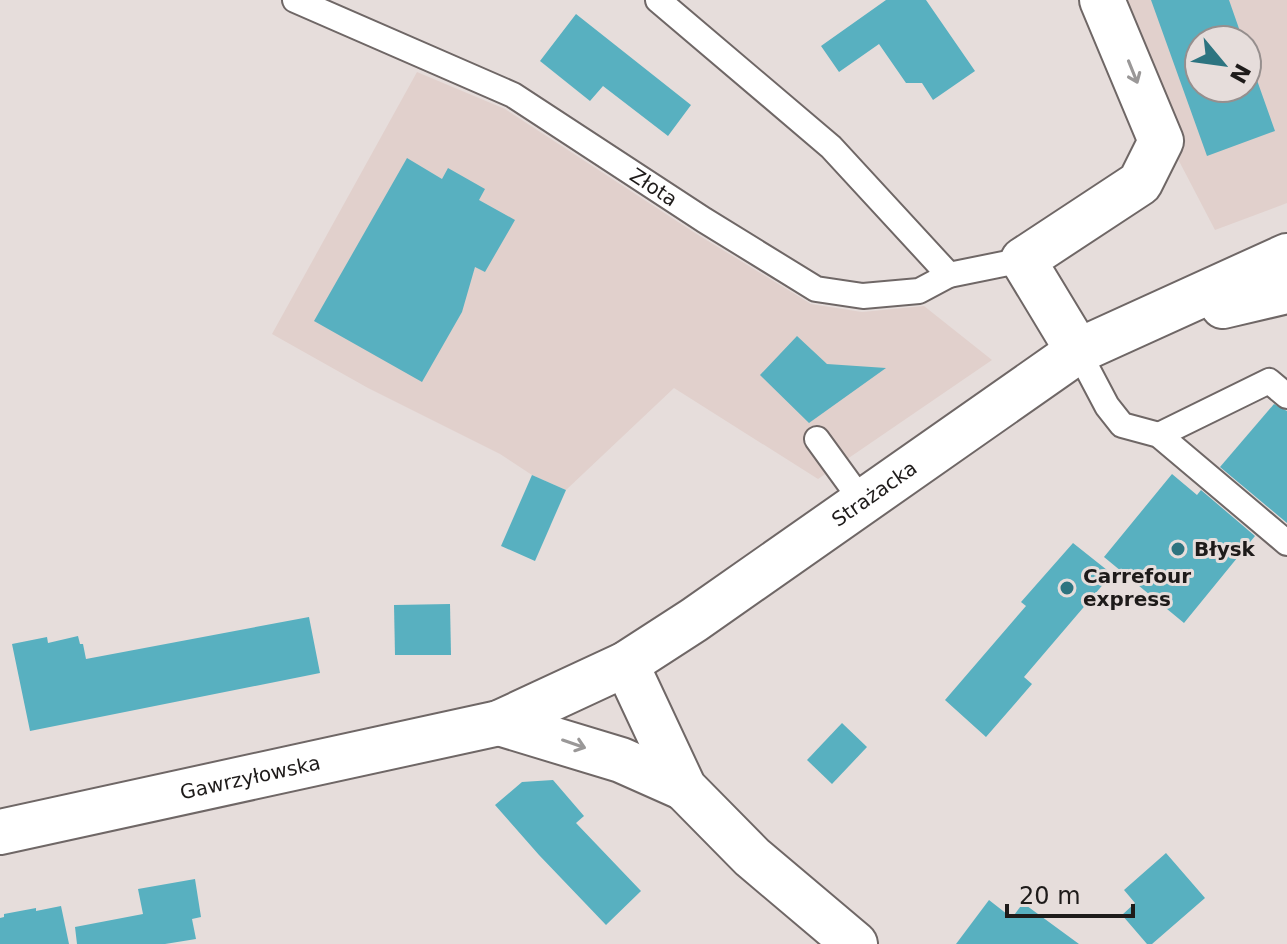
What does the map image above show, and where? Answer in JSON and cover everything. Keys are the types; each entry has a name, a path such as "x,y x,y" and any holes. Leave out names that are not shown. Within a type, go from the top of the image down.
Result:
{"street":[{"path":"1078,351 1023,260 1140,183 1161,141 1102,0"},
{"name":"Strażacka","path":"626,664 694,620 1078,351 1287,256"},
{"name":"Strażacka","path":"1127,328 1287,291"},
{"name":"Gawrzyłowska","path":"0,832 499,723 626,664 684,788 752,857 855,944"},
{"name":"Gawrzyłowska","path":"499,723 621,760 684,788"}],"lane":[{"name":"Złota","path":"295,0 513,95 816,289 863,296 919,291 949,275 1023,260"},
{"path":"658,0 831,147 949,275"},
{"path":"1078,351 1107,406 1122,425 1159,435 1287,543"},
{"path":"1159,435 1269,381 1287,396"},
{"path":"817,439 862,501"}],"shaded area":[{"path":"1095,0 1287,0 1287,203 1215,230"},
{"path":"417,72 505,109 695,233 811,304 862,312 924,306 992,360 818,479 674,388 566,490 532,475 500,454 368,388 272,334"}],"building":[{"path":"886,0 926,0 975,71 933,100 922,83 906,83 879,44 839,72 821,46"},
{"path":"1151,0 1229,0 1237,24 1183,24 1183,89"},
{"path":"576,14 691,105 668,136 603,86 590,101 540,61"},
{"path":"1263,97 1275,131 1207,156 1188,104 1263,104"},
{"path":"407,158 442,179 448,168 485,189 479,200 515,220 485,272 475,267 462,312 422,382 314,321"},
{"path":"797,336 827,364 886,368 809,423 760,375"},
{"path":"1274,404 1287,411 1287,523 1220,467"},
{"name":"Błysk","path":"1172,474 1197,495 1201,490 1255,536 1184,623 1104,557"},
{"path":"532,475 566,490 535,561 501,546"},
{"path":"1073,543 1112,574 1024,677 1032,684 986,737 945,700 1026,606 1021,602"},
{"path":"450,604 451,655 395,655 394,605"},
{"path":"309,617 320,673 30,731 12,644 47,637 48,643 78,636 86,659"},
{"path":"842,723 867,747 832,784 807,760"},
{"path":"553,780 584,816 576,823 641,891 606,925 495,805 522,782"},
{"path":"1166,853 1205,898 1152,944 1147,944 1122,915 1135,903 1124,890"},
{"path":"195,879 201,917 192,919 196,939 165,944 77,944 75,927 143,914 138,889"},
{"path":"989,900 1012,918 1023,903 1079,944 956,944"},
{"path":"61,906 69,944 0,944 0,918 4,914"}],"place":[{"name":"Błysk","path":"1178,549"},
{"name":"Carrefour express","path":"1067,588"}]}
